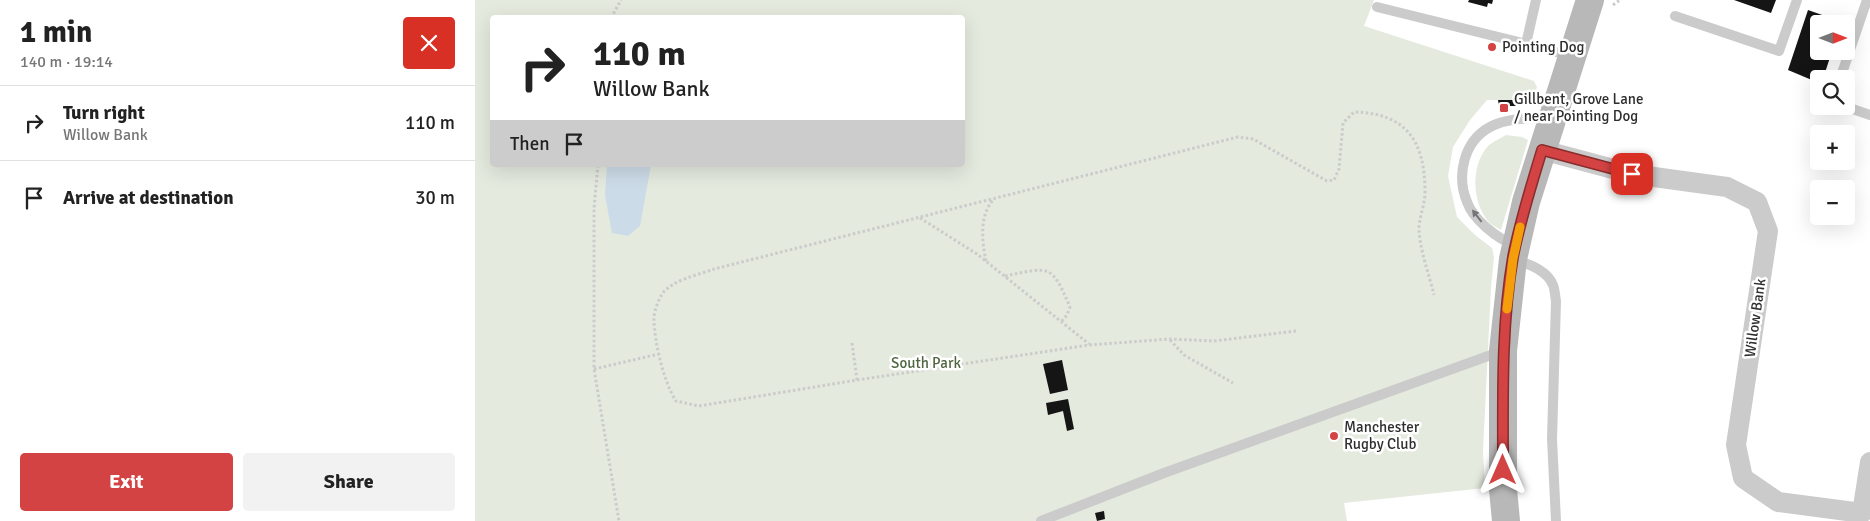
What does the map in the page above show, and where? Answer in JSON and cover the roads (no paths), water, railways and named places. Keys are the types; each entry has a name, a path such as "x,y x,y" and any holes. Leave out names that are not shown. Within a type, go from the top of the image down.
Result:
{"main road":[{"path":"1506,521 1503,489 1503,351 1514,252 1542,150 1589,0"}],"street":[{"name":"Willow Bank","path":"1542,150 1632,174 1727,188 1757,202 1768,231 1736,445 1743,478 1778,502 1863,513 1870,462"}],"lane":[{"path":"1526,44 1536,0"},
{"path":"1675,16 1779,51 1797,0"},
{"path":"1843,70 1867,0"},
{"path":"1377,7 1572,56"},
{"path":"1855,110 1870,115"},
{"path":"1553,116 1520,119 1490,127 1475,138 1466,154 1462,178 1467,203 1481,222 1507,242 1514,252 1536,268 1553,284 1556,301 1556,333 1552,439 1556,521"},
{"path":"1041,521 1164,473 1503,351"}],"water":[{"path":"607,167 651,167 640,226 628,236 612,233 605,195"}],"place":[{"name":"Pointing Dog","path":"1492,47"},
{"name":"Gillbent, Grove Lane / near Pointing Dog","path":"1504,108"},
{"name":"Manchester Rugby Club","path":"1334,436"}],"park label":[{"name":"South Park","path":"926,363"}]}
